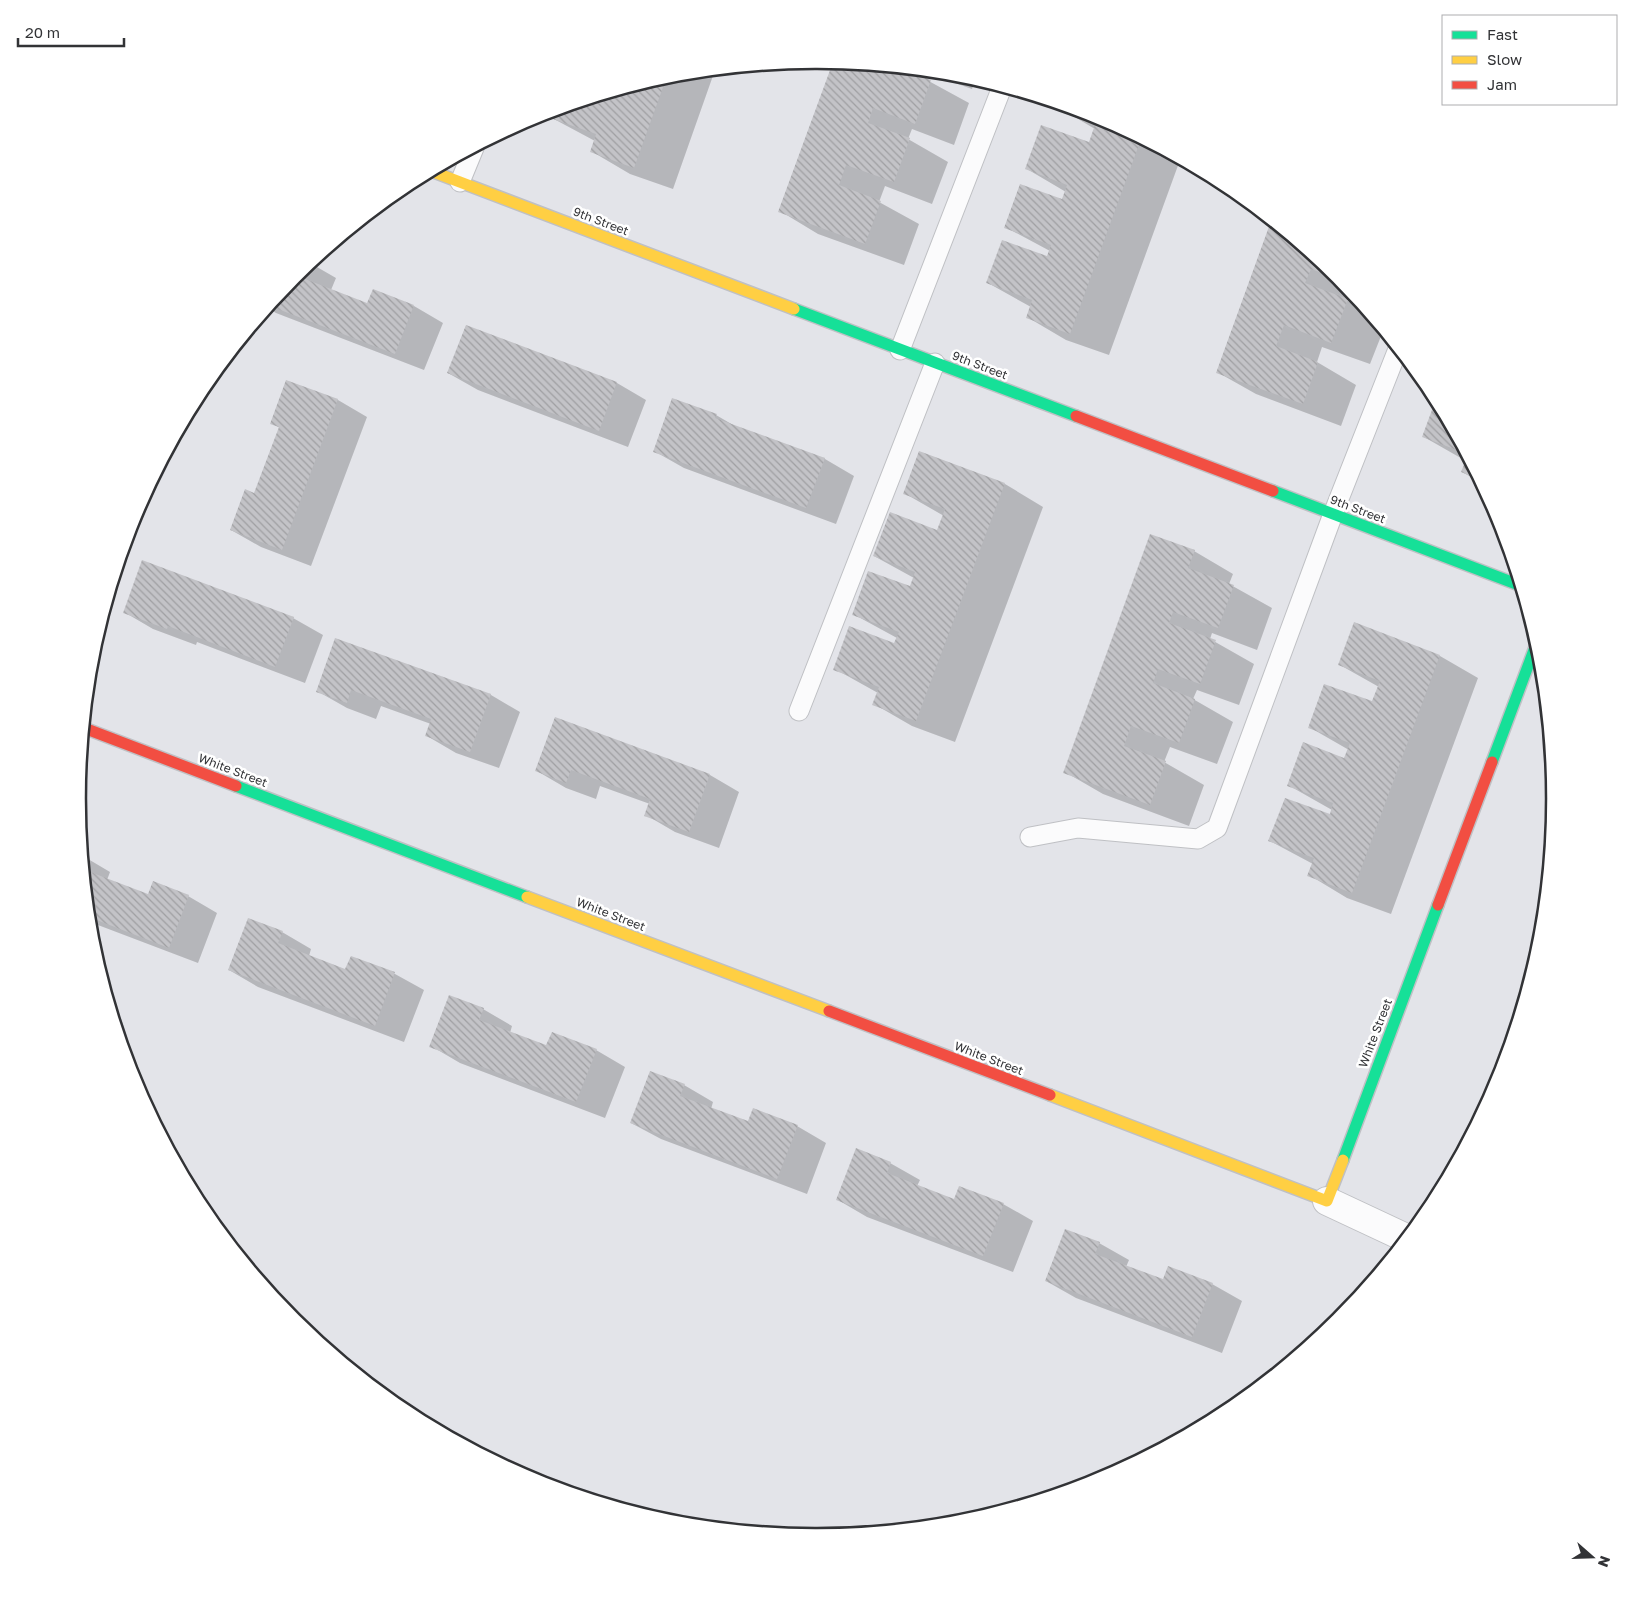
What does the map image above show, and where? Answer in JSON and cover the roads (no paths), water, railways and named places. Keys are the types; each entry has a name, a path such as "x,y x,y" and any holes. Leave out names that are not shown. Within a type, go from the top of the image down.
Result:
{"street":[{"name":"9th Street","path":"439,174 1513,583"},
{"name":"White Street","path":"90,730 1327,1201 1532,654"},
{"path":"1327,1201 1400,1235"}],"lane":[{"path":"900,350 1000,93"},
{"path":"460,182 471,156"},
{"path":"1030,837 1078,828 1198,839 1217,828 1333,514 1396,355"},
{"path":"798,711 935,363"}]}
